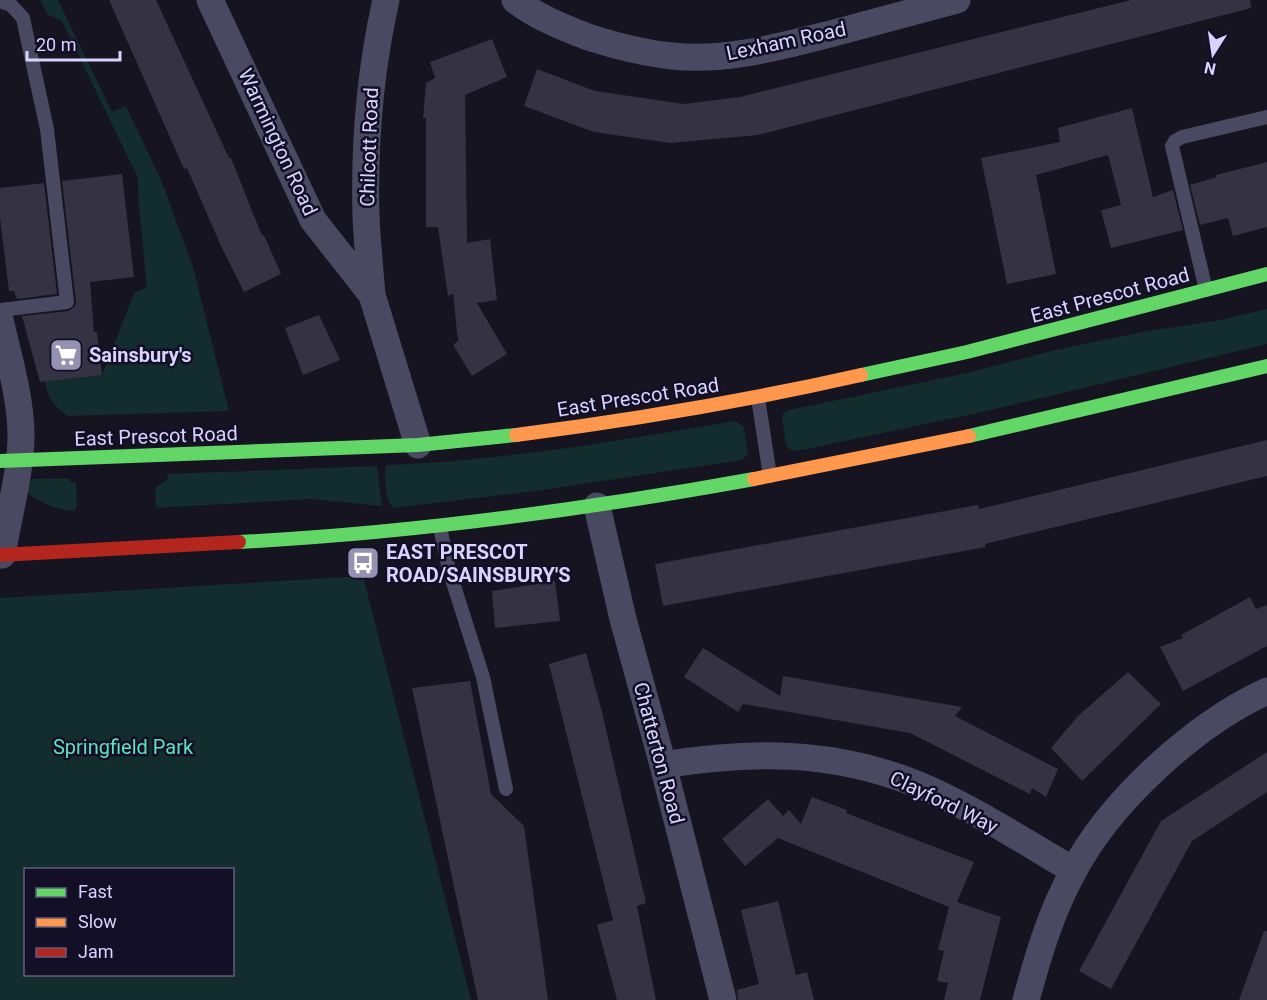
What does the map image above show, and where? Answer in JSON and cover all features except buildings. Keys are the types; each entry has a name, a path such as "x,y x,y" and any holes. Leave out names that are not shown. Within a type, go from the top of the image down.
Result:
{"highway":[{"name":"East Prescot Road","path":"9,461 418,445 612,423 758,398 967,352 1267,274"},
{"path":"1,552 269,540 387,532 597,506 771,477 926,446 1090,410 1267,366"}],"street":[{"name":"Warmington Road","path":"210,0 313,220 372,295 418,445"},
{"name":"Chilcott Road","path":"372,295 366,218 368,114 375,47 386,0"},
{"name":"Lexham Road","path":"515,0 538,15 587,36 632,50 674,57 741,54 782,46 957,0"},
{"path":"0,319 19,412 21,434 9,461 1,552"},
{"name":"Chatterton Road","path":"597,506 623,619 723,1000"},
{"path":"1026,1000 1049,923 1073,870 1102,827 1168,757 1210,724 1251,698 1267,691"},
{"name":"Clayford Way","path":"663,765 706,758 794,755 837,760 877,770 915,783 952,800 1073,870"}],"lane":[{"path":"0,1 11,5 23,18 46,129 67,302 0,310"},
{"path":"1206,290 1172,146 1182,137 1267,117"},
{"path":"758,398 771,477"},
{"path":"440,526 449,570 483,677 506,789"}],"green space":[{"path":"40,0 58,0 112,112 126,106 162,182 193,267 229,411 68,416 49,397 45,381 102,375 134,293 147,287 138,178 62,21 48,15"},
{"path":"1267,309 1267,344 987,411 807,449 793,451 786,446 782,418 783,414 789,410 967,373 1059,349 1148,331 1215,321"},
{"path":"736,421 744,427 748,453 742,460 536,491 393,508 387,494 386,465 518,454"},
{"path":"377,466 382,506 311,499 156,508 155,488 167,480 168,474"},
{"path":"68,478 72,483 76,483 75,511 45,504 29,494 27,489 30,481 34,479"},
{"name":"Springfield Park","path":"363,576 471,1000 0,1000 0,598"}],"traffic: fast":[{"path":"861,375 967,352 1267,274"},
{"path":"969,436 1267,366"},
{"path":"0,461 418,445 516,435"},
{"path":"239,542 368,533 497,519 626,501 754,479"}],"traffic: slow":[{"path":"516,435 689,409 861,375"},
{"path":"754,479 969,436"}],"traffic: jam":[{"path":"0,555 239,542"}],"place":[{"name":"Sainsbury's","path":"66,355"},
{"name":"EAST PRESCOT ROAD/SAINSBURY'S","path":"363,563"}]}
